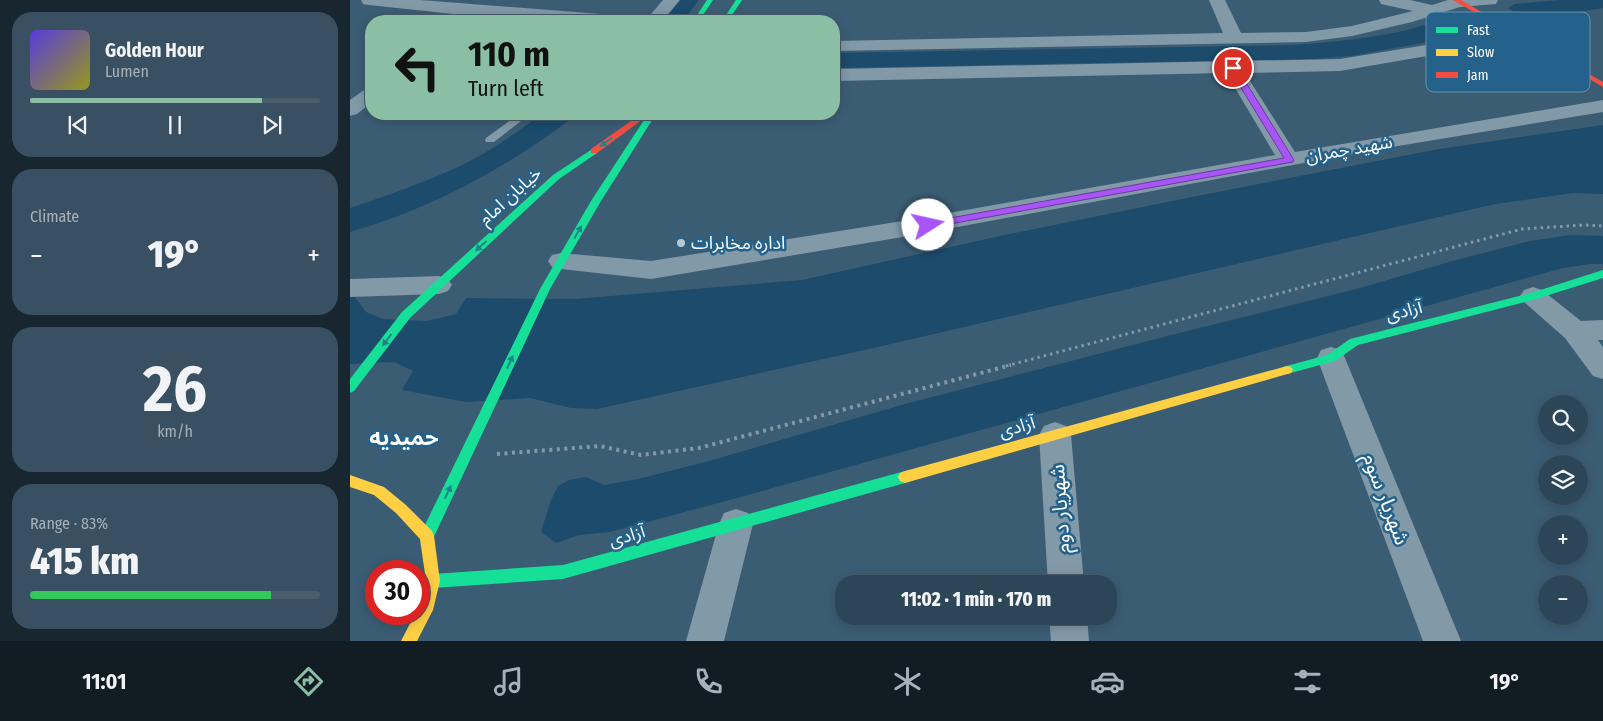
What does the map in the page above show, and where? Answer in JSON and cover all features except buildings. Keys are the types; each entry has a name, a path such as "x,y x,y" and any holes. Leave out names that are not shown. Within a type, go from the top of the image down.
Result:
{"main road":[{"path":"700,15 710,0"},
{"path":"729,15 739,0"},
{"path":"1458,1 1478,12"},
{"path":"1590,77 1603,85"},
{"name":"خیابان امام","path":"350,388 406,315 556,178 638,120"},
{"path":"409,641 426,610 433,581 427,536 544,289 596,201 648,120"},
{"name":"آزادی","path":"433,581 563,572 1331,358 1354,342 1533,296 1603,274"},
{"path":"350,481 379,491 401,509 427,536"}],"street":[{"path":"370,0 539,15"},
{"path":"658,15 672,0"},
{"path":"1217,0 1235,39"},
{"path":"1387,0 1433,10"},
{"path":"1414,0 1433,10"},
{"path":"840,46 1306,37 1352,31 1433,10 1458,1 1490,0"},
{"path":"840,75 1340,66 1426,51"},
{"path":"1233,68 1289,160"},
{"path":"350,110 365,99"},
{"name":"شهید چمران","path":"561,261 651,270 908,228 1603,106"},
{"path":"350,288 439,285"},
{"path":"1533,296 1575,331 1603,368"},
{"path":"1575,331 1603,330"},
{"name":"شهریار سوم","path":"1331,358 1442,641"},
{"name":"شهریار دوم","path":"1055,435 1065,575"},
{"path":"705,641 736,524"},
{"path":"1069,625 1070,641"}],"lane":[{"path":"490,140 516,120"}],"path":[{"path":"465,457 600,446 641,455 699,448 1522,229 1584,225 1603,226"}],"water":[{"path":"1559,0 1603,0 1603,8 1581,12 1514,12 1508,8 1515,4"},
{"path":"1426,24 1426,42 1351,56 1315,59 840,68 840,53 1294,45 1350,40 1407,30"},
{"path":"533,120 570,120 525,151 470,184 411,211 350,232 350,208 458,167"},
{"path":"1603,125 1603,194 1573,193 1495,204 878,347 597,409 571,408 530,398 466,402 402,390 413,371 394,362 350,364 350,296 354,296 366,312 383,319 427,321 456,314 466,298 575,299 802,280 1000,236 1439,149"},
{"path":"1570,235 1603,236 1603,264 1563,268 610,532 579,535 556,543 541,532 551,500 558,486 569,480 586,477 604,485 638,479 709,461 905,404 1360,288 1530,241"}],"waterway":[{"path":"678,15 690,0"}],"traffic: fast":[{"path":"700,15 710,0"},
{"path":"729,15 739,0"},
{"path":"427,536 545,289 596,201 648,120"},
{"path":"350,388 406,315 556,177 594,151"},
{"path":"1287,370 1331,358 1354,342 1533,296 1603,274"},
{"path":"433,581 563,572 905,477"}],"traffic: slow":[{"path":"905,477 1287,370"},
{"path":"350,481 379,491 401,509 427,536 433,581 425,610 409,641"}],"traffic: jam":[{"path":"1456,0 1477,12"},
{"path":"1590,77 1603,85"},
{"path":"594,151 638,120"}],"place":[{"name":"اداره مخابرات","path":"681,243"}],"district":[{"name":"حمیدیه","path":"404,437"}],"route":[{"path":"928,225 1289,160 1233,68"}]}
